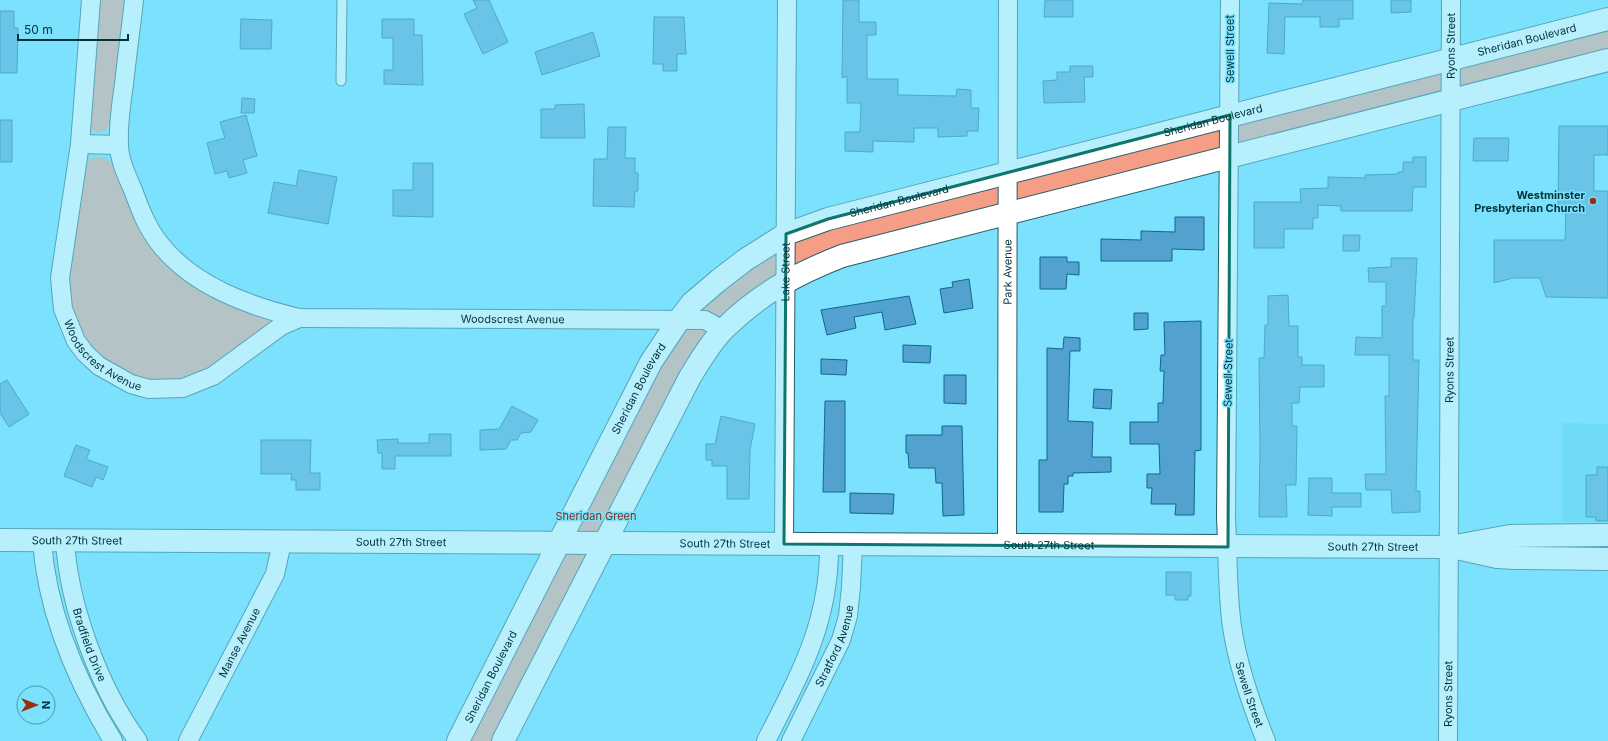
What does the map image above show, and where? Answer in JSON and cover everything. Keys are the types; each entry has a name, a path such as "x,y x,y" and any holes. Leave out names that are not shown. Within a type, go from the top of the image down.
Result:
{"main road":[{"name":"Sheridan Boulevard","path":"458,741 651,362 692,303 745,260 786,234 828,219 1608,19"},
{"path":"503,741 690,376 723,330 749,307 786,280 842,256 1608,60"},
{"name":"South 27th Street","path":"0,540 1450,547 1516,536 1608,535"},
{"name":"South 27th Street","path":"1450,547 1509,558 1608,559"}],"street":[{"name":"Woodscrest Avenue","path":"92,0 80,144 60,278 60,292 63,309 76,341 85,353 99,366 131,384 149,389 165,390 183,388 213,376 281,326 299,318"},
{"name":"Woodscrest Avenue","path":"134,0 122,99 119,145 125,171 147,225 160,244 178,262 199,278 233,296 261,308 299,318 705,320 723,330"},
{"name":"Lake Street","path":"784,544 787,0"},
{"name":"Park Avenue","path":"1007,544 1008,0"},
{"name":"Sewell Street","path":"1230,0 1228,590 1236,650 1251,706 1266,741"},
{"name":"Ryons Street","path":"1448,741 1450,547 1451,0"},
{"path":"80,144 119,145"},
{"name":"Bradfield Drive","path":"42,541 46,572 61,636 88,699 112,741"},
{"name":"Bradfield Drive","path":"66,541 67,562 78,614 102,676 117,707 138,741"},
{"name":"Manse Avenue","path":"188,741 275,574 280,560 282,542"},
{"name":"Stratford Avenue","path":"766,741 816,636 823,613 830,571 830,544"},
{"name":"Stratford Avenue","path":"791,741 841,640 848,616 852,587 853,544"}],"lane":[{"path":"341,81 342,0"}],"highlighted area":[{"path":"1230,115 1228,547 784,544 786,234 828,219"}],"shaded area":[{"path":"1562,423 1608,424 1608,522 1562,522"}],"green space":[{"path":"97,0 127,0 110,124 101,132 95,132 89,128"},
{"name":"Sheridan Green","path":"1608,19 1608,60 842,256 723,330 503,741 458,741 665,339 786,234"},
{"path":"94,157 107,159 110,161 155,247 271,318 272,323 214,369 171,383 127,377 82,342 65,295 86,160"}],"building":[{"path":"473,0 489,0 508,42 483,54 464,14 477,8"},
{"path":"843,0 859,0 859,22 876,22 876,35 867,35 867,79 898,79 898,95 956,96 957,89 971,90 971,108 979,108 978,131 967,131 967,136 938,137 938,128 914,128 914,142 873,141 873,152 845,151 845,132 860,132 861,103 847,103 847,76 842,78"},
{"path":"1045,0 1073,0 1073,17 1044,17"},
{"path":"1303,0 1353,0 1353,19 1339,19 1339,27 1320,27 1320,17 1285,17 1284,54 1267,53 1269,3 1302,4"},
{"path":"1391,0 1411,0 1411,12 1391,13"},
{"path":"0,11 14,11 14,28 18,28 17,73 0,73"},
{"path":"654,17 684,17 686,54 677,54 677,71 663,71 663,64 653,64"},
{"path":"241,19 272,20 271,49 240,49"},
{"path":"382,19 414,19 414,35 422,35 423,85 384,84 384,70 393,70 393,38 382,38"},
{"path":"593,32 600,56 542,75 535,52"},
{"path":"1070,66 1093,66 1093,77 1084,77 1085,102 1044,103 1043,81 1057,80 1057,72 1070,72"},
{"path":"242,98 255,99 254,113 241,113"},
{"path":"584,104 585,138 541,138 541,109 555,109 555,105"},
{"path":"246,115 257,156 243,160 247,173 229,178 227,171 215,174 207,143 225,138 220,122"},
{"path":"0,120 12,120 12,162 0,162"},
{"path":"1559,126 1608,126 1608,155 1594,155 1594,191 1608,191 1608,298 1546,297 1540,278 1513,278 1494,283 1494,240 1565,240 1566,207 1558,207"},
{"path":"608,127 626,127 625,158 635,158 635,173 638,173 638,191 635,191 634,207 593,206 594,159 607,159"},
{"path":"1474,138 1509,138 1508,161 1473,161"},
{"path":"1413,157 1426,157 1426,187 1413,187 1412,211 1341,211 1341,206 1318,205 1318,218 1313,218 1313,229 1284,229 1284,248 1254,248 1254,202 1301,202 1300,189 1328,188 1328,177 1365,178 1365,175 1398,174 1398,172 1403,172 1403,162 1413,162"},
{"path":"413,163 433,163 433,217 393,216 393,190 413,190"},
{"path":"299,170 337,177 328,224 268,213 274,182 296,186"},
{"path":"1175,217 1204,217 1204,250 1172,249 1172,261 1101,261 1101,239 1141,240 1141,231 1175,232"},
{"path":"1343,235 1360,235 1359,251 1343,251"},
{"path":"1040,257 1067,257 1067,262 1079,262 1079,275 1067,274 1066,289 1040,289"},
{"path":"1391,258 1417,258 1413,318 1413,360 1419,360 1416,491 1420,491 1420,512 1392,513 1391,490 1366,490 1365,474 1386,474 1385,396 1389,396 1389,355 1355,355 1356,337 1382,338 1382,306 1386,306 1386,282 1369,282 1368,268 1391,267"},
{"path":"969,279 973,308 944,313 940,289 953,287 952,282"},
{"path":"1288,295 1289,326 1298,326 1298,357 1302,357 1302,365 1324,365 1324,387 1300,387 1299,403 1292,403 1292,426 1297,426 1296,485 1286,485 1287,517 1259,517 1259,358 1264,358 1265,325 1268,325 1268,296"},
{"path":"909,296 916,324 885,330 882,312 854,317 856,328 827,335 821,310"},
{"path":"1134,313 1148,313 1148,329 1134,330"},
{"path":"1201,321 1201,450 1195,451 1194,515 1175,515 1176,504 1151,504 1152,488 1147,488 1147,474 1160,474 1159,444 1130,444 1130,422 1158,422 1158,403 1163,403 1164,371 1160,371 1161,355 1165,355 1164,322"},
{"path":"1064,337 1080,338 1080,351 1070,351 1068,421 1093,422 1092,457 1111,457 1111,472 1073,473 1073,476 1068,476 1068,484 1064,484 1063,512 1039,512 1039,460 1047,460 1047,348 1063,349"},
{"path":"903,345 931,346 930,363 903,362"},
{"path":"821,359 847,360 846,375 821,374"},
{"path":"944,375 966,375 966,404 944,403"},
{"path":"7,380 29,414 9,427 0,413 0,384"},
{"path":"1094,389 1112,390 1111,409 1093,408"},
{"path":"825,401 845,401 845,492 823,492"},
{"path":"512,406 538,420 531,432 521,433 517,440 511,440 506,449 480,450 480,430 499,429"},
{"path":"721,416 755,424 750,450 749,499 727,499 727,466 712,466 712,460 706,460 706,444 715,444"},
{"path":"942,426 962,426 964,515 943,516 942,483 936,483 935,468 909,468 908,453 906,453 906,435 942,435"},
{"path":"429,434 451,434 451,456 395,456 395,469 382,469 382,453 378,453 377,440 398,439 398,443 429,443"},
{"path":"261,440 311,440 310,473 320,473 320,490 296,490 296,480 291,480 292,474 261,474"},
{"path":"76,445 90,450 86,459 108,467 103,480 96,477 92,487 64,476"},
{"path":"1597,467 1608,467 1608,521 1596,521 1596,517 1586,517 1586,475 1597,475"},
{"path":"1309,478 1332,478 1332,493 1361,493 1361,507 1332,507 1332,516 1308,515"},
{"path":"850,493 894,494 893,514 850,513"},
{"path":"1166,572 1191,572 1191,596 1188,596 1188,600 1175,600 1175,595 1166,595"}],"place":[{"name":"Westminster Presbyterian Church","path":"1593,201"}]}
